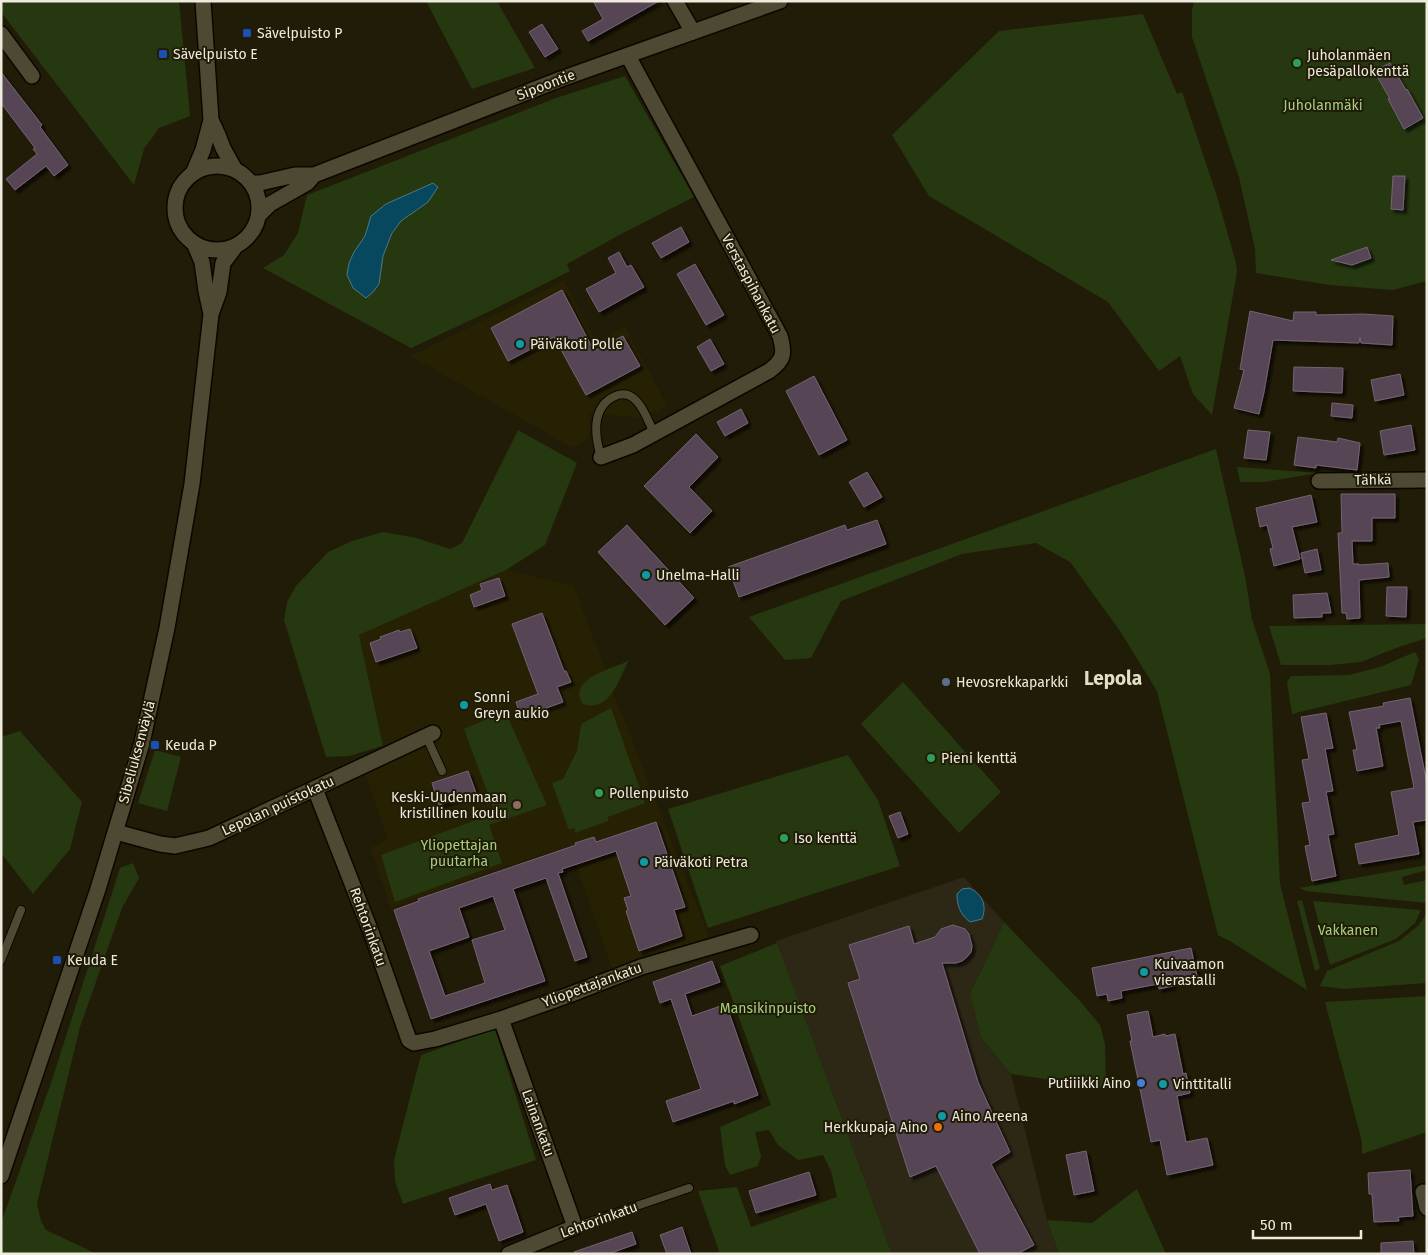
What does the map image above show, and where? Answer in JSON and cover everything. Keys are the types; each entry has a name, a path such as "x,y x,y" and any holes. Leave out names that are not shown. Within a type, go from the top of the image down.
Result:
{"street":[{"path":"203,1 211,120 234,168"},
{"path":"675,1 693,32"},
{"name":"Sipoontie","path":"251,183 260,183 295,175 314,175 561,79 780,1"},
{"path":"1,34 32,76"},
{"name":"Verstaspihankatu","path":"601,457 633,445 769,372 782,359 783,349 780,336 628,56"},
{"path":"194,172 203,150 211,120"},
{"path":"221,165 234,168 246,176 255,187 259,200 260,214 255,227 247,238 235,246 221,250 207,249 194,243 183,234 176,221 174,206 177,193 184,181 194,172 207,166 221,165"},
{"name":"Sipoontie","path":"260,214 270,204 307,183 314,175"},
{"name":"Sibeliuksenväylä","path":"194,243 202,262 206,291 212,314"},
{"name":"Sibeliuksenväylä","path":"1,1176 98,890 142,743 167,628 192,484 212,314 219,292 223,263 235,246"},
{"name":"Tähkä","path":"1319,481 1427,480"},
{"name":"Lepolan puistokatu","path":"116,832 160,844 176,846 209,838 430,734"},
{"name":"Rehtorinkatu","path":"315,789 371,932 409,1040 414,1043 435,1039"},
{"name":"Yliopettajankatu","path":"435,1039 501,1019 641,967 751,935"},
{"name":"Lainankatu","path":"501,1019 575,1227"},
{"path":"1423,1192 1427,1208"},
{"name":"Lehtorinkatu","path":"510,1254 575,1227"}],"lane":[{"path":"601,457 596,434 597,420 604,403 618,395 631,396 641,407 654,433"},
{"path":"430,734 442,772"},
{"path":"1,960 20,910"},
{"name":"Lehtorinkatu","path":"575,1227 689,1188"}],"shaded area":[{"path":"564,281 596,342 625,327 667,406 641,418 590,413 589,438 573,448 411,356"},
{"name":"Keski-Uudenmaan kristillinen koulu","path":"506,570 574,586 710,940 614,974 570,846 498,869 391,908 371,848 388,839 364,771 387,756 383,746 359,635"},
{"path":"964,877 1004,922 970,994 981,1038 1011,1074 1047,1220 1059,1254 892,1254 776,941"}],"green space":[{"path":"1,1 179,1 190,116 159,128 144,149 134,185 1,12"},
{"path":"426,1 497,1 535,68 472,89"},
{"name":"Juholanmäki","path":"1194,1 1427,1 1427,281 1393,290 1329,285 1256,273 1255,249 1239,177 1192,37"},
{"path":"1143,14 1177,94 1182,92 1217,196 1236,263 1237,272 1212,415 1193,394 1180,356 1159,371 1108,302 929,196 892,135 999,31"},
{"path":"625,76 694,197 567,264 570,271 411,348 263,268 284,255 298,233 307,195 556,98"},
{"path":"518,430 577,463 545,545 506,570 359,635 383,746 349,756 326,757 284,620 287,602 296,586 328,552 352,541 383,532 417,538 450,549 462,543"},
{"path":"1216,449 1245,576 1252,619 1270,674 1280,884 1307,990 1218,935 1157,691 1120,631 1070,562 1036,543 962,554 841,601 811,658 785,660 749,617"},
{"path":"1237,467 1319,473 1264,482 1240,482"},
{"path":"1427,624 1427,638 1361,662 1331,665 1281,665 1269,626"},
{"path":"1415,652 1419,659 1411,685 1292,714 1287,682 1291,676 1349,675 1380,667"},
{"path":"628,661 617,685 607,699 600,704 583,704 579,695 581,688 586,682 593,676"},
{"name":"Pieni kenttä","path":"903,682 1001,792 959,833 861,724"},
{"name":"Pollenpuisto","path":"611,708 645,803 608,817 608,821 575,833 575,828 569,830 552,783 563,779 577,751 581,724"},
{"name":"Yliopettajan puutarha","path":"505,711 547,805 489,825 502,863 395,902 381,855 495,813 464,729"},
{"path":"20,731 82,802 70,849 33,894 1,853 1,737"},
{"path":"155,750 181,757 167,811 138,803"},
{"name":"Iso kenttä","path":"848,755 878,800 900,866 708,928 668,809"},
{"path":"133,863 139,878 122,908 80,1027 37,1203 41,1221 46,1230 97,1254 1,1254 1,1223 51,1083 120,868"},
{"path":"1427,865 1427,870 1402,877 1404,885 1427,880 1427,903 1306,891 1299,888"},
{"path":"1302,900 1320,968 1315,971 1297,901"},
{"name":"Vakkanen","path":"1313,901 1421,910 1415,923 1396,939 1330,965"},
{"path":"1427,913 1427,983 1344,989 1320,986 1327,971 1399,941 1418,926"},
{"path":"1004,922 1079,1000 1100,1025 1105,1044 1106,1088 1011,1074 981,1038 970,994"},
{"name":"Mansikinpuisto","path":"777,943 892,1254 720,1254 698,1191 737,1187 751,1227 837,1197 831,1171 823,1155 798,1160 778,1145 769,1130 755,1132 761,1156 758,1166 730,1175 725,1165 720,1127 771,1105 720,966"},
{"path":"1427,996 1427,1132 1362,1154 1362,1142 1325,1002"},
{"path":"495,1029 536,1160 403,1204 395,1181 394,1160 421,1055"},
{"path":"1137,1189 1166,1254 1059,1254 1047,1220 1092,1223"}],"water":[{"path":"433,183 438,187 428,202 401,221 392,233 383,256 379,284 366,298 353,288 347,275 349,263 365,236 371,216 386,204"},
{"path":"969,888 981,897 984,905 982,919 970,922 960,910 957,894 962,889"}],"building":[{"path":"593,1 659,1 588,41 582,31 603,19"},
{"path":"542,24 558,49 545,57 529,32"},
{"path":"1390,63 1423,118 1404,129 1374,71"},
{"path":"1,72 42,125 40,127 68,165 54,176 46,166 15,190 6,179 37,154 33,149 35,148 1,103"},
{"path":"1393,176 1405,176 1403,210 1391,209"},
{"path":"681,227 689,242 661,258 652,243"},
{"path":"1367,247 1371,258 1352,265 1331,260"},
{"path":"619,252 627,267 631,265 644,287 599,312 586,289 616,273 608,258"},
{"path":"695,264 724,315 706,325 677,274"},
{"name":"Päiväkoti Polle","path":"562,290 594,351 623,336 640,366 586,395 554,337 508,361 491,328"},
{"path":"1250,311 1293,321 1294,312 1316,312 1316,315 1363,314 1393,316 1392,345 1361,343 1360,337 1359,343 1273,340 1259,414 1234,408 1244,370 1240,369"},
{"path":"710,339 724,364 711,371 697,347"},
{"path":"1294,367 1343,368 1342,393 1293,391"},
{"path":"1400,374 1404,395 1375,401 1371,380"},
{"path":"814,376 847,440 819,455 786,391"},
{"path":"1332,403 1353,405 1352,418 1331,416"},
{"path":"741,409 748,423 725,436 717,422"},
{"path":"1411,425 1415,450 1384,455 1380,431"},
{"path":"1248,430 1270,432 1266,460 1244,458"},
{"path":"696,434 718,457 689,487 712,511 690,533 644,486"},
{"path":"1298,437 1337,442 1338,438 1360,443 1357,470 1316,465 1316,468 1294,465"},
{"path":"867,472 882,497 864,507 849,482"},
{"path":"1341,494 1395,494 1395,518 1372,518 1372,541 1352,541 1353,564 1388,563 1389,577 1359,580 1360,618 1347,619 1346,613 1342,613 1338,533 1342,533"},
{"path":"1311,495 1317,522 1292,527 1300,559 1274,566 1270,549 1273,548 1267,525 1260,527 1256,508"},
{"path":"877,520 886,544 739,597 728,567 845,525 847,530"},
{"name":"Unelma-Halli","path":"627,525 694,598 665,625 598,552"},
{"path":"1317,549 1321,570 1305,573 1301,553"},
{"path":"499,578 505,596 474,607 470,595 482,590 480,584"},
{"path":"1387,587 1407,587 1406,617 1386,616"},
{"path":"1327,593 1331,613 1322,613 1322,617 1294,618 1293,595"},
{"path":"542,613 564,671 566,671 571,682 557,687 563,702 521,717 516,702 538,694 512,624"},
{"path":"410,629 417,648 376,662 370,643 399,630 400,632"},
{"path":"1410,698 1427,784 1427,820 1413,822 1419,854 1359,864 1355,844 1399,835 1391,792 1414,788 1401,721 1379,725 1380,728 1376,728 1383,766 1357,771 1353,750 1357,750 1349,712 1384,706 1383,703"},
{"path":"1326,713 1333,748 1325,749 1333,791 1326,792 1334,834 1328,835 1336,876 1312,881 1305,846 1310,845 1302,803 1310,802 1302,760 1309,759 1301,717"},
{"path":"468,771 476,793 439,805 432,783"},
{"path":"900,812 908,834 898,838 889,816"},
{"path":"656,822 685,907 674,910 682,936 639,951 626,911 628,910 624,898 631,896 616,851 562,869 563,872 558,873 587,957 575,961 546,878 513,889 545,981 431,1019 394,910 419,901 418,899 576,845 575,843 594,837 596,842","holes":["493,896 505,930 472,940 485,983 445,996 429,951 469,937 459,908"]},
{"name":"Aino Areena","path":"953,925 965,929 969,934 972,946 971,952 962,961 942,963 978,1082 1010,1152 991,1164 1034,1245 1017,1254 980,1254 936,1166 910,1177 848,983 860,979 849,945 909,926 914,944 935,937 941,929"},
{"name":"Kuivaamon vierastalli","path":"1191,948 1197,976 1172,981 1173,986 1159,989 1158,984 1121,991 1122,998 1108,1001 1107,994 1097,996 1092,968"},
{"path":"712,961 720,982 685,994 692,1016 726,1004 758,1095 734,1104 734,1101 673,1122 666,1101 701,1089 671,999 660,1003 653,982"},
{"name":"Vinttitalli","path":"1148,1011 1153,1037 1175,1034 1183,1074 1186,1073 1190,1093 1177,1096 1186,1142 1207,1138 1213,1165 1167,1175 1160,1140 1151,1142 1130,1041 1132,1041 1127,1015"},
{"path":"1086,1151 1094,1191 1074,1195 1066,1155"},
{"path":"1410,1170 1413,1216 1398,1217 1399,1221 1374,1222 1372,1194 1369,1194 1368,1173"},
{"path":"809,1172 816,1195 756,1213 749,1191"},
{"path":"490,1184 492,1190 507,1185 523,1232 499,1241 486,1204 455,1215 449,1198"},
{"path":"682,1227 691,1254 667,1254 660,1235"},
{"path":"632,1232 636,1244 608,1254 574,1254 574,1252"},
{"path":"1413,1241 1414,1254 1381,1254 1381,1243"}],"place":[{"name":"Sävelpuisto P","path":"247,33"},
{"name":"Sävelpuisto E","path":"163,54"},
{"name":"Juholanmäen pesäpallokenttä","path":"1297,63"},
{"name":"Päiväkoti Polle","path":"520,344"},
{"name":"Unelma-Halli","path":"646,575"},
{"name":"Hevosrekkaparkki","path":"946,682"},
{"name":"Sonni Greyn aukio","path":"464,705"},
{"name":"Keuda P","path":"155,745"},
{"name":"Pieni kenttä","path":"931,758"},
{"name":"Pollenpuisto","path":"599,793"},
{"name":"Keski-Uudenmaan kristillinen koulu","path":"517,805"},
{"name":"Iso kenttä","path":"784,838"},
{"name":"Päiväkoti Petra","path":"644,862"},
{"name":"Keuda E","path":"57,960"},
{"name":"Kuivaamon vierastalli","path":"1144,972"},
{"name":"Putiiikki Aino","path":"1141,1083"},
{"name":"Vinttitalli","path":"1163,1084"},
{"name":"Aino Areena","path":"942,1116"},
{"name":"Herkkupaja Aino","path":"938,1127"}],"district":[{"name":"Lepola","path":"1113,678"}]}
